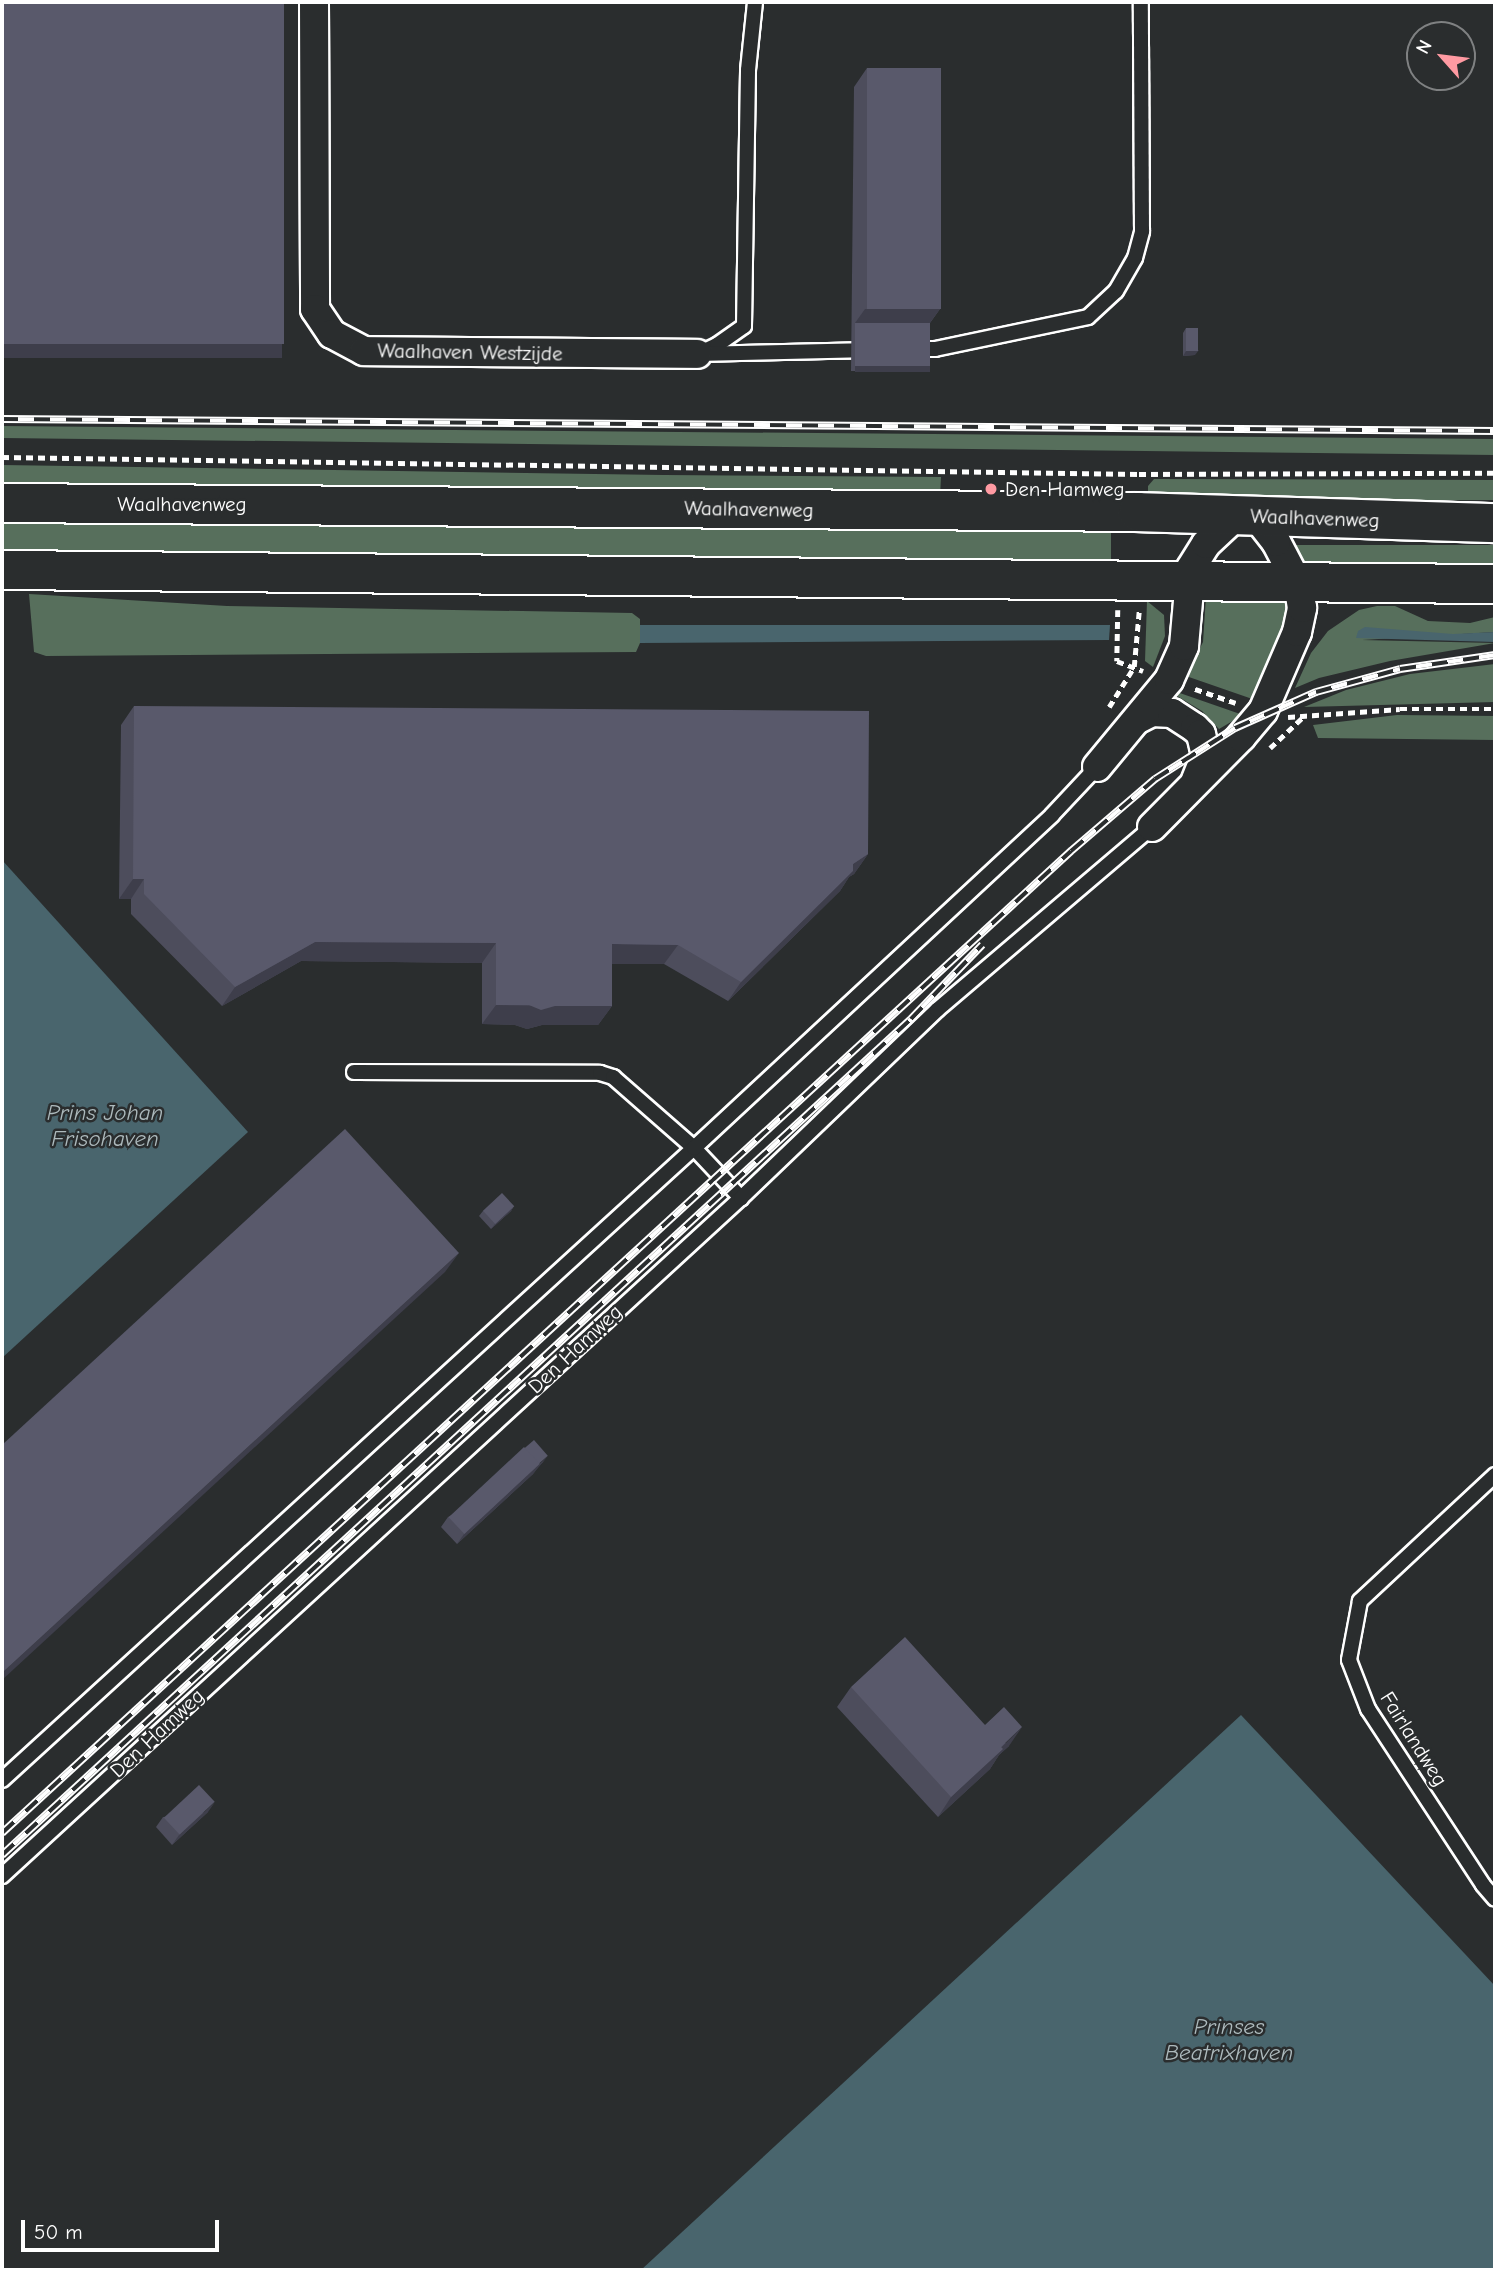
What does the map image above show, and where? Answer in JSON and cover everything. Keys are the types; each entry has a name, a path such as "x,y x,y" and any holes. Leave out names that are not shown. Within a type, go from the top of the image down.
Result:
{"street":[{"name":"Waalhaven Westzijde","path":"314,2 315,309 332,334 364,351 697,354"},
{"name":"Waalhavenweg","path":"2,503 945,510 1495,523"},
{"path":"1097,767 1169,680 1184,646 1191,568 1206,544 1246,516 1276,542 1298,584 1302,608 1297,632 1263,711 1152,827"},
{"path":"2,570 1495,584"},
{"path":"1297,632 1325,603 1361,583"},
{"path":"1138,719 1152,712 1172,713 1189,722 1201,734 1205,763 1181,797"}],"lane":[{"path":"697,354 718,345 744,326 748,71 755,2"},
{"path":"697,354 935,349 1088,317 1116,291 1135,258 1142,231 1141,2"},
{"path":"2,1780 694,1148 1042,824 1097,767"},
{"name":"Den Hamweg","path":"2,1875 741,1198 937,1010 1152,827"},
{"path":"354,1072 600,1073 613,1077 627,1086 694,1148 741,1198"},
{"name":"Fairlandweg","path":"1495,1475 1360,1601 1349,1660 1368,1709 1483,1885 1495,1899"}],"path":[{"name":"Waalhavenweg","path":"2,457 1139,474 1495,473"},
{"path":"1134,667 1263,711 1294,717 1400,709 1495,709"}],"green space":[{"path":"2,426 1495,439 1495,455 2,438"},
{"path":"2,465 941,477 940,497 2,485"},
{"path":"1154,479 1495,480 1495,500 1334,501 1148,496 1148,486"},
{"path":"2,519 1111,519 1111,559 2,559"},
{"path":"1296,545 1495,545 1495,568 1296,568"},
{"path":"29,594 227,606 632,613 640,619 640,643 636,652 46,656 34,652"},
{"path":"1206,596 1288,599 1283,650 1261,702 1186,676 1203,642"},
{"path":"1147,601 1164,615 1165,636 1153,667 1145,661"},
{"path":"1395,606 1428,621 1470,623 1495,617 1495,632 1362,640 1495,643 1390,661 1319,678 1295,688 1311,653 1328,631 1359,610"},
{"path":"1495,664 1495,702 1304,707 1346,690 1410,674"},
{"path":"1174,691 1243,715 1219,729 1202,711 1177,696"},
{"path":"1397,715 1495,716 1495,740 1318,738 1313,725"}],"water":[{"path":"640,625 1110,625 1109,640 640,643"},
{"path":"1365,627 1453,634 1495,632 1495,642 1356,638 1358,631"},
{"name":"Prins Johan Frisohaven","path":"2,860 248,1132 2,1358"},
{"name":"Prinses Beatrixhaven","path":"1241,1715 1495,1986 1495,2270 641,2270"}],"building":[{"path":"2,2 284,2 284,344 2,344"},
{"path":"867,68 941,68 941,309 867,309"},
{"path":"855,323 930,323 930,366 855,366"},
{"path":"1186,328 1198,328 1198,351 1186,351"},
{"path":"134,706 869,711 868,854 853,864 853,871 741,982 678,945 612,944 612,1006 555,1006 541,1010 529,1005 496,1005 496,943 315,942 235,987 144,894 144,879 133,879"},
{"path":"345,1129 459,1253 2,1673 2,1445"},
{"path":"502,1193 514,1206 495,1224 483,1211"},
{"path":"534,1440 548,1456 538,1464 524,1449"},
{"path":"524,1447 540,1464 464,1534 449,1517"},
{"path":"905,1637 985,1725 1004,1707 1022,1727 1001,1747 1003,1749 951,1797 851,1687"},
{"path":"199,1785 215,1802 180,1835 164,1818"}],"railway":[{"path":"2,419 1495,431"},
{"path":"2,1833 1071,851 1155,779 1235,728 1316,692 1400,669 1495,655"},
{"path":"2,1855 911,1019 982,945"}],"place":[{"name":"Den Hamweg","path":"991,489"}]}
